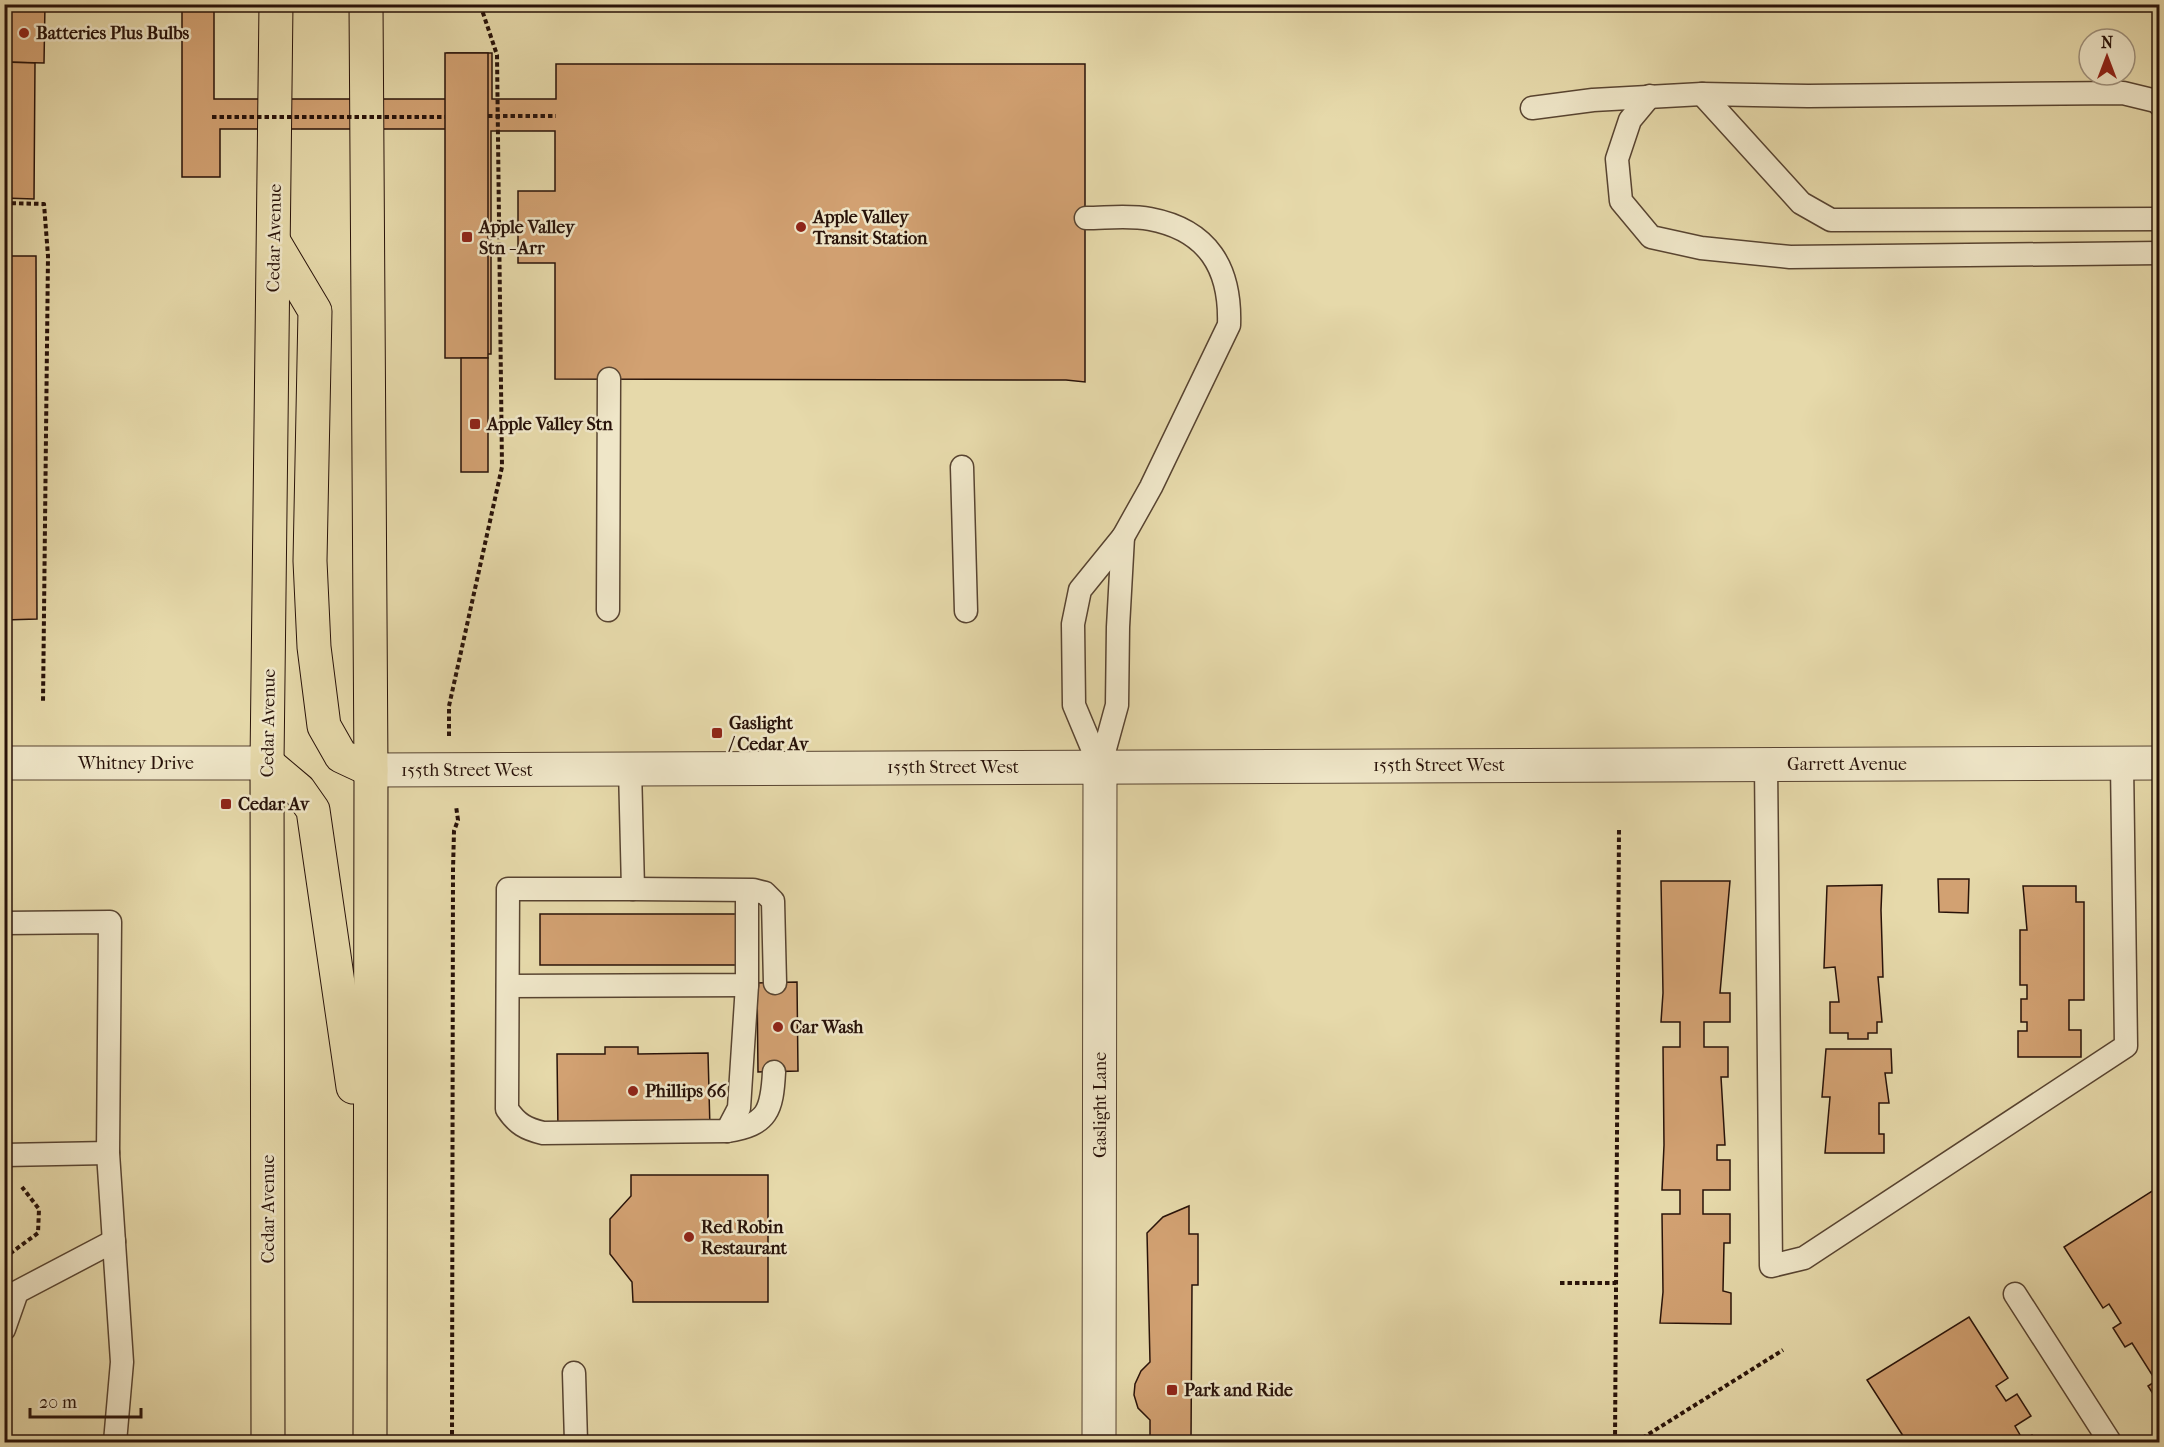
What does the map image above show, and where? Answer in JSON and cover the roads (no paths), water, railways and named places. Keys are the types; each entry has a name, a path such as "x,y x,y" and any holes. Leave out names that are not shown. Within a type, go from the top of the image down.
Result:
{"main road":[{"name":"Cedar Avenue","path":"268,1443 267,763 276,4"},
{"path":"366,4 370,770 370,1443"},
{"path":"274,242 315,311 310,561 314,647 324,726 341,756 370,770"},
{"path":"267,763 299,790 313,810 370,1202"}],"street":[{"name":"Whitney Drive","path":"4,763 267,763"},
{"name":"Garrett Avenue","path":"1535,765 2160,763"},
{"name":"155th Street West","path":"370,770 1535,765"},
{"name":"Gaslight Lane","path":"1099,1443 1100,767"}],"lane":[{"path":"1532,108 1650,96 1701,94 1808,96 2123,93 2156,101 2160,105"},
{"path":"1701,94 1801,203 1832,220 2160,219"},
{"path":"1650,96 1630,120 1617,159 1621,201 1652,237 1701,248 1790,257 2160,253"},
{"path":"1086,218 1148,218 1178,226 1203,244 1217,262 1226,283 1229,305 1229,325 1151,487 1123,537 1080,590 1073,624 1074,705 1100,767"},
{"path":"608,609 609,379"},
{"path":"962,467 966,611"},
{"path":"1100,767 1118,705 1118,627 1123,537"},
{"path":"1766,764 1771,1266 1804,1258 2126,1046 2122,764"},
{"path":"630,768 633,889"},
{"path":"774,1072 773,1097 768,1110 746,1128 727,1131 543,1133 526,1129 515,1121 507,1109 508,889 633,889 765,893 773,902 775,983"},
{"path":"727,1131 739,1108 747,985 747,891"},
{"path":"4,923 110,922 108,1153 122,1362 115,1443"},
{"path":"508,986 747,985"},
{"path":"4,1155 108,1153"},
{"path":"4,1329 17,1292 114,1241"},
{"path":"2015,1294 2110,1443"},
{"path":"574,1373 576,1443"}],"place":[{"name":"Batteries Plus Bulbs","path":"24,33"},
{"name":"Apple Valley Transit Station","path":"801,227"},
{"name":"Apple Valley Stn - Arr","path":"467,237"},
{"name":"Apple Valley Stn","path":"475,424"},
{"name":"Gaslight / Cedar Av","path":"717,733"},
{"name":"Cedar Av","path":"226,804"},
{"name":"Car Wash","path":"778,1027"},
{"name":"Phillips 66","path":"633,1091"},
{"name":"Red Robin Restaurant","path":"689,1237"},
{"name":"Park and Ride","path":"1172,1390"}]}
